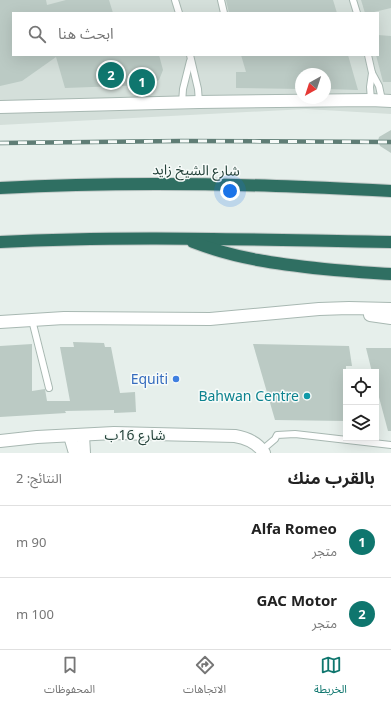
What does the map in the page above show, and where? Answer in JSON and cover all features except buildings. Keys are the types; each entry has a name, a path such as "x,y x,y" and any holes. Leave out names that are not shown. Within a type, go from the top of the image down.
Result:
{"highway":[{"name":"شارع الشيخ زايد","path":"0,188 101,184 189,184 391,191"},
{"path":"0,242 185,238 391,242"},
{"path":"185,238 224,252 264,262 391,274"}],"street":[{"path":"0,107 199,102 382,100"},
{"path":"0,322 64,318 210,319 333,308 391,309"},
{"path":"333,308 391,318"},
{"name":"شارع 16ب","path":"0,441 37,437 114,433 235,436 253,442 263,451"},
{"path":"83,435 84,453"},
{"path":"70,436 75,453"}],"lane":[{"path":"176,0 179,12"},
{"path":"221,0 224,12"},
{"path":"354,0 357,12"},
{"path":"191,56 198,89 199,102"},
{"path":"182,103 183,89 191,56"},
{"path":"368,56 372,73 379,86 382,100"},
{"path":"372,73 370,86 382,100"},
{"path":"32,320 49,388"},
{"path":"263,451 277,436 295,434 391,445"}],"shaded area":[{"path":"0,0 391,0 391,114 306,109 0,125"}],"railway":[{"path":"0,143 181,141 391,142"}],"place":[{"name":"GAC Motor","path":"111,75"},
{"name":"Alfa Romeo","path":"142,82"},
{"name":"Equiti","path":"176,379"},
{"name":"Bahwan Centre","path":"307,396"}]}
